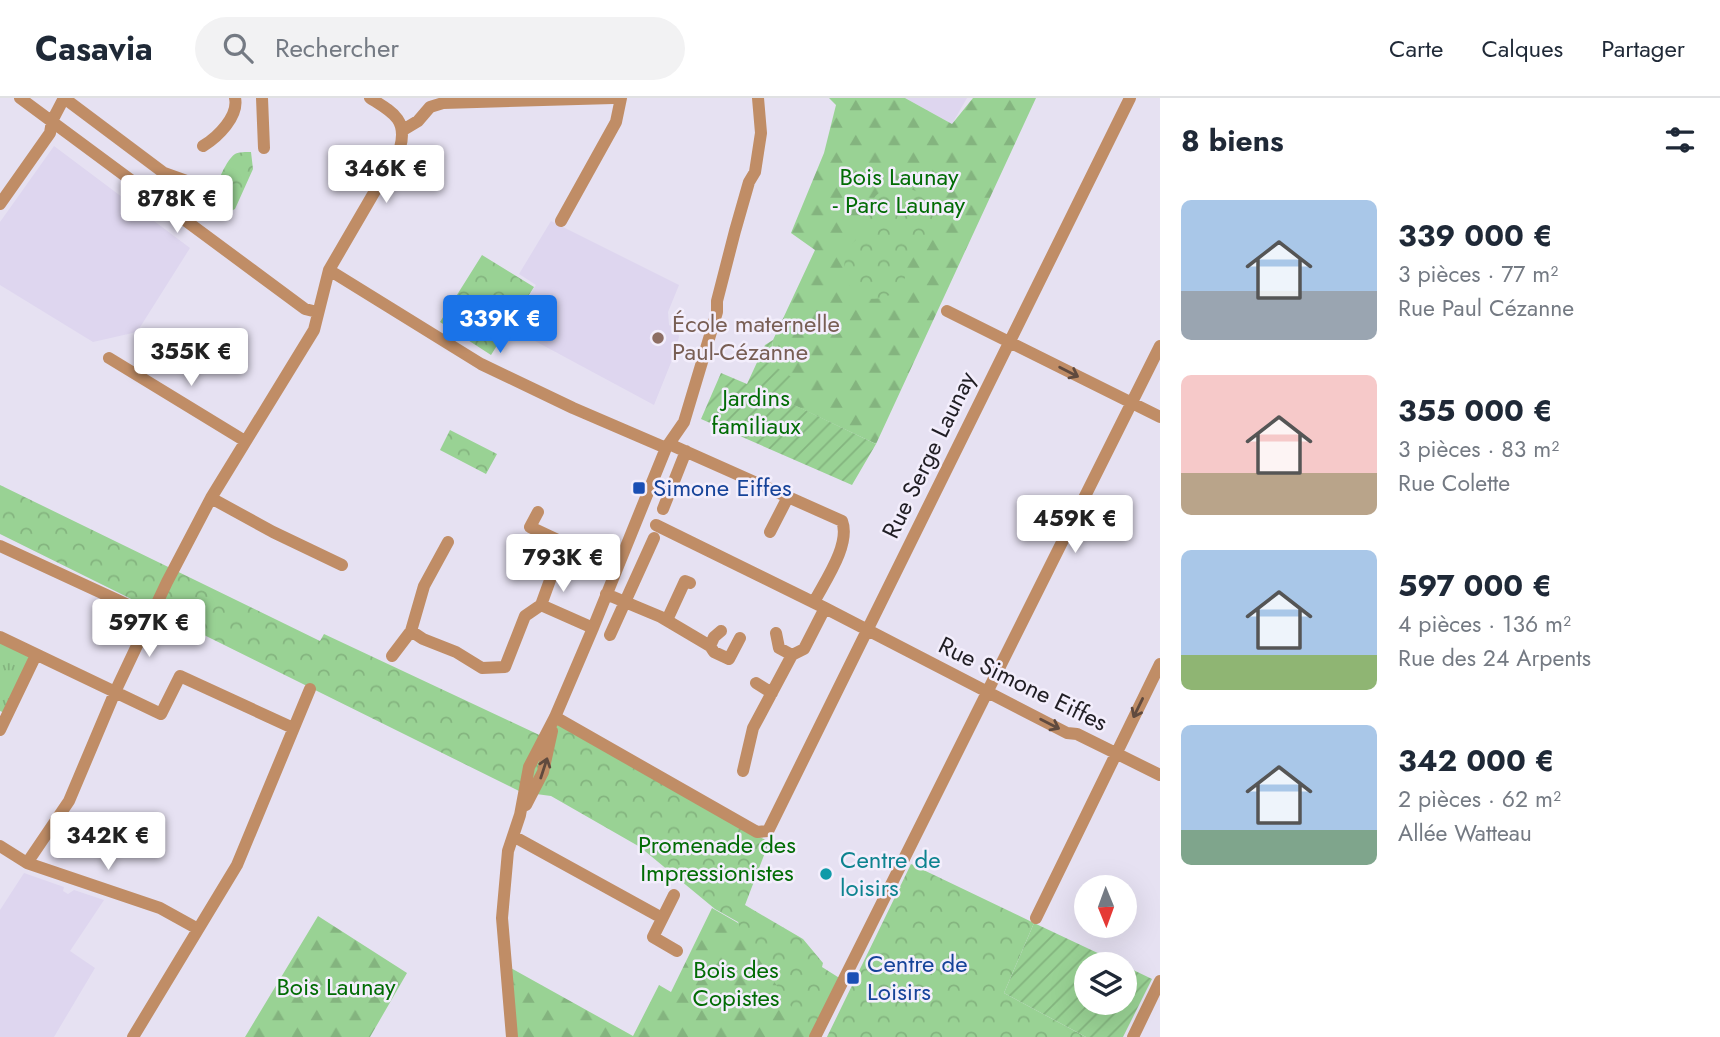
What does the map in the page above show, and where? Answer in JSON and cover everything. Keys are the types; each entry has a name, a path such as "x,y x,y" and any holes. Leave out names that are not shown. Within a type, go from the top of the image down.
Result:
{"street":[{"path":"20,98 305,309 317,312"},
{"path":"0,204 50,133 52,121 64,98 164,173 192,183"},
{"path":"203,146 210,142 233,116 237,103 235,98"},
{"path":"262,98 264,148"},
{"path":"27,863 69,801 115,692 167,582 211,498 314,330 329,270 400,148 403,130 392,112 370,98"},
{"path":"403,130 418,121 428,102 613,98"},
{"path":"561,222 616,122 621,98"},
{"path":"512,1037 502,918 508,852 520,815 543,772 555,717 668,446 684,422 715,321 735,231 749,182 755,172 761,133 758,98"},
{"name":"Rue Serge Launay","path":"555,717 757,832 768,831 1130,98"},
{"path":"329,270 481,364 565,404 686,451 842,521 845,528 844,542 804,649 792,655 753,728 743,771"},
{"path":"947,311 1160,417"},
{"path":"816,1037 1160,346"},
{"path":"109,358 245,441"},
{"path":"663,509 686,451"},
{"path":"770,533 788,497"},
{"path":"211,498 342,565"},
{"path":"411,631 422,639 456,652 482,668 505,667 525,616 541,605 564,543 530,527 538,512"},
{"name":"Rue Simone Eiffes","path":"656,524 934,665 951,671 1067,733 1077,734 1160,775"},
{"path":"610,635 654,538"},
{"path":"392,656 411,631 424,586 448,542"},
{"path":"0,546 128,605 125,612"},
{"path":"562,547 599,562 605,548"},
{"path":"667,620 685,581 691,583"},
{"path":"606,594 667,620 729,659 740,638"},
{"path":"541,605 593,628"},
{"path":"710,646 721,631"},
{"path":"776,633 779,648 792,655"},
{"path":"0,637 161,714 180,676 293,728"},
{"path":"0,730 4,713 36,655"},
{"path":"1036,918 1160,664"},
{"path":"756,683 772,693"},
{"path":"134,1037 237,865 310,689"},
{"path":"513,836 662,918"},
{"path":"0,846 27,863 160,908 198,929"},
{"path":"674,895 653,937 677,951"},
{"path":"1133,1037 1160,981"}],"shaded area":[{"path":"905,98 967,98 952,124"},
{"path":"54,146 190,248 137,332 93,342 0,285 0,222"},
{"path":"551,221 679,285 668,312 669,325 678,329 679,337 654,405 509,327 536,285 519,274"},
{"path":"24,873 64,887 63,891 68,894 74,890 104,900 70,951 95,968 54,1037 0,1037 0,910"}],"green space":[{"name":"Bois Launay - Parc Launay","path":"829,98 905,98 952,124 973,98 1036,98 876,444 783,400 771,364 773,340 815,250 791,233 824,153 836,105"},
{"path":"251,152 253,169 235,209 221,216 212,210 212,205 222,172 235,154"},
{"path":"903,186 924,196 928,201 933,219 931,232 923,244 910,252 904,280 899,288 886,297 872,299 860,295 851,287 845,275 845,261 851,246 866,230 874,199 884,190"},
{"path":"482,255 534,287 491,355 440,322"},
{"name":"Jardins familiaux","path":"773,340 771,364 793,378 784,400 876,444 852,485 701,419 721,373 747,384 765,345"},
{"path":"450,430 497,454 486,474 440,450"},
{"name":"Promenade des Impressionistes","path":"0,485 320,641 324,634 550,740 554,722 769,842 745,905 803,939 823,963 822,967 841,979 814,1033 790,1005 743,936 738,922 715,909 640,847 551,796 521,792 0,534"},
{"path":"0,637 36,655 7,714 0,711"},
{"path":"911,864 1034,923 1004,993 1086,1037 827,1037"},
{"name":"Bois des Copistes","path":"712,908 842,983 815,1037 514,1037 509,967 633,1036 659,985 671,992"},
{"name":"Bois Launay","path":"318,916 407,973 370,1037 245,1037"},
{"path":"1034,923 1096,952 1074,952 1074,1015 1134,1015 1123,1037 1086,1037 1004,993"},
{"path":"1137,972 1152,979 1137,1009"}],"place":[{"name":"École maternelle Paul-Cézanne","path":"658,338"},
{"name":"Simone Eiffes","path":"639,488"},
{"name":"Centre de loisirs","path":"826,874"},
{"name":"Centre de Loisirs","path":"853,978"}]}
